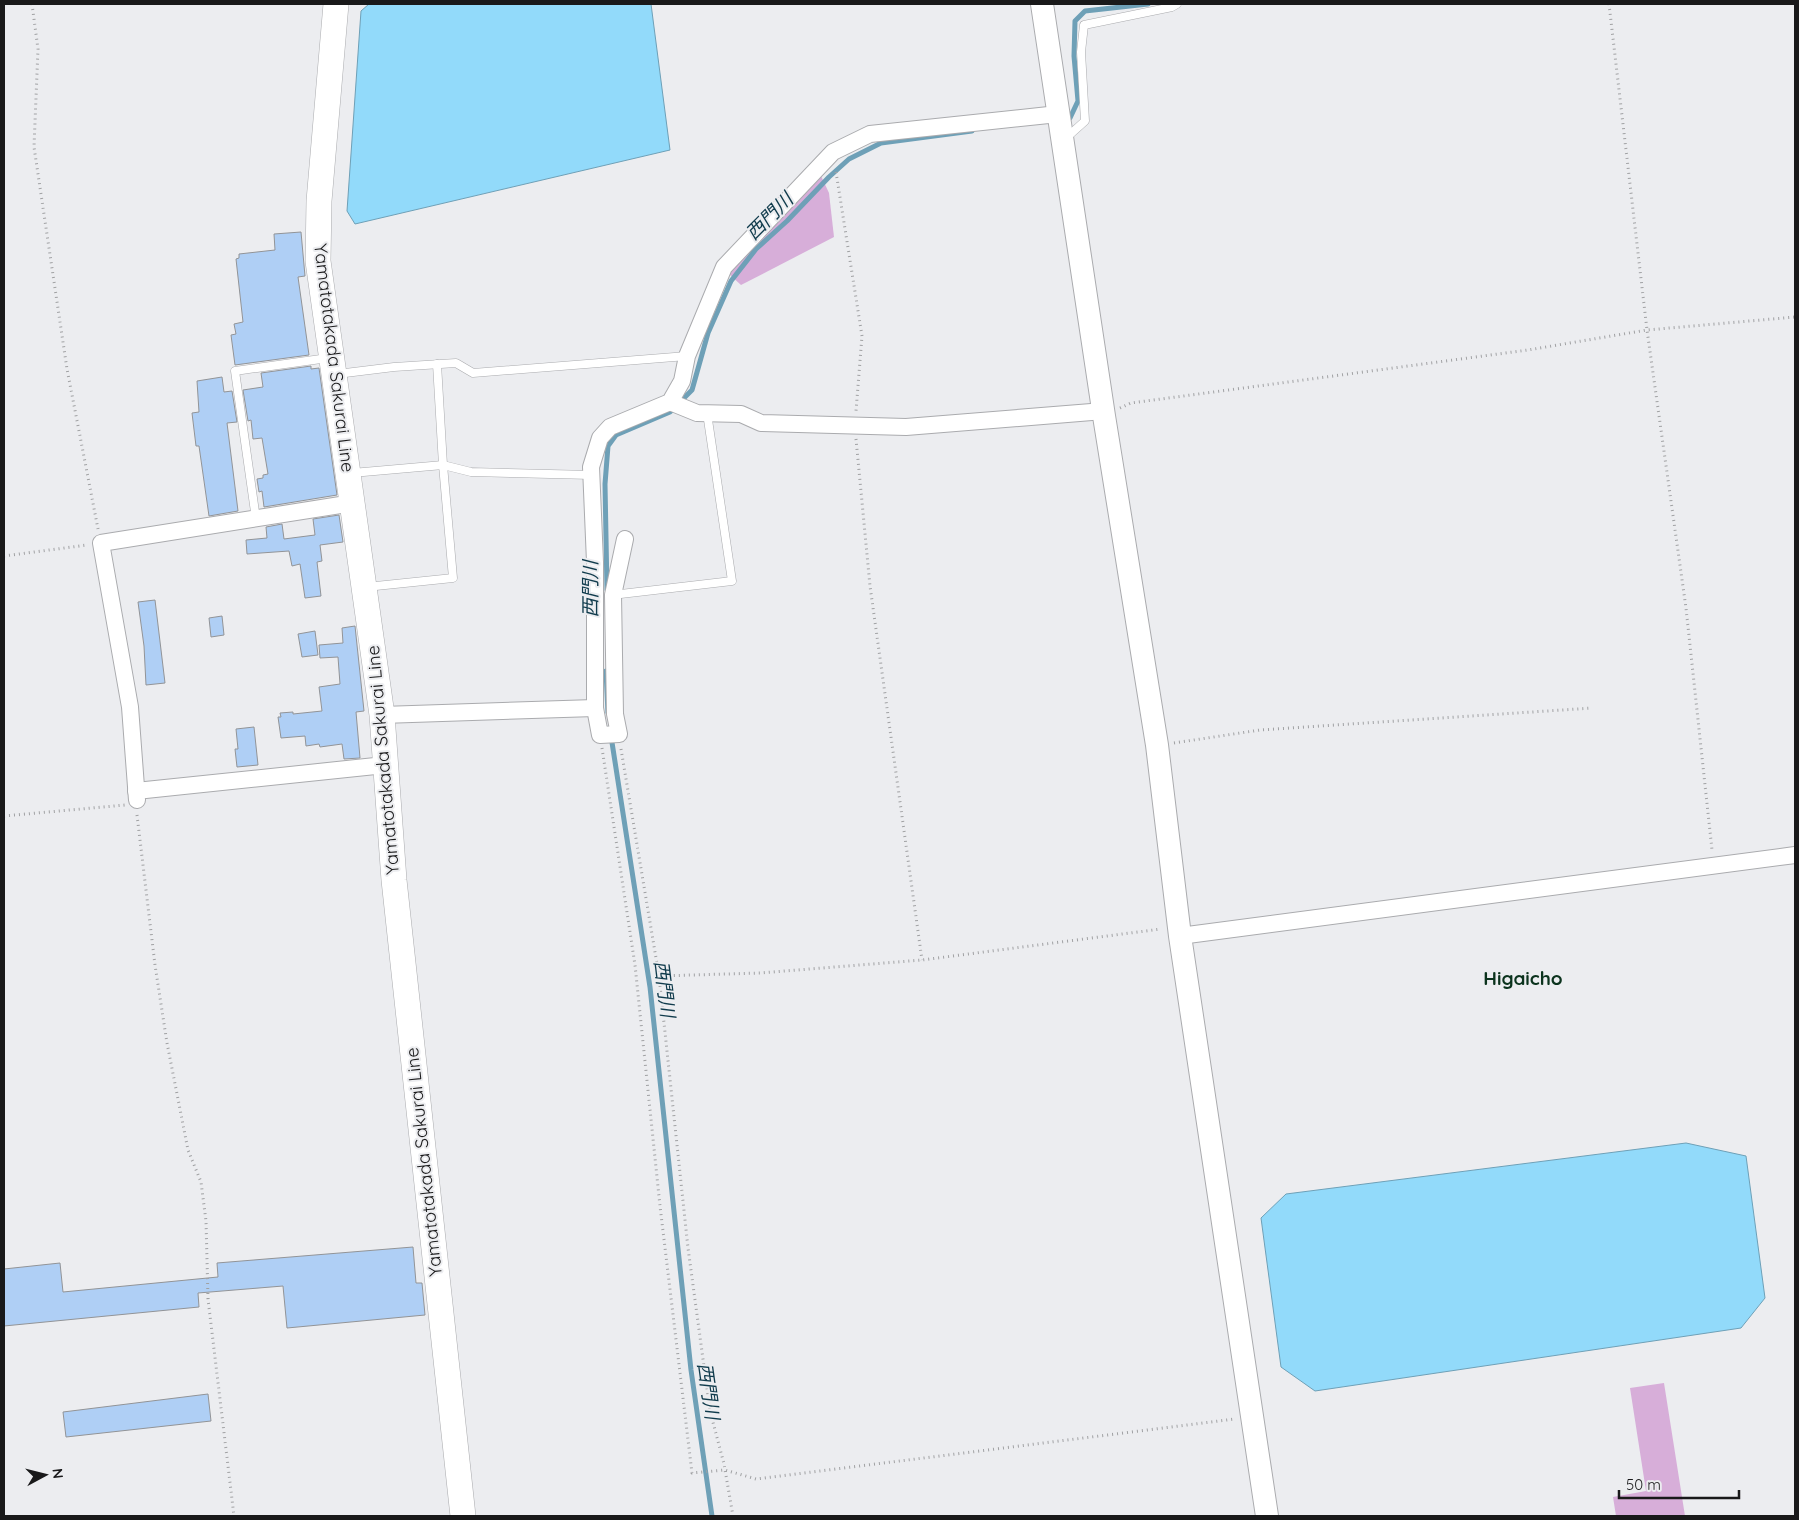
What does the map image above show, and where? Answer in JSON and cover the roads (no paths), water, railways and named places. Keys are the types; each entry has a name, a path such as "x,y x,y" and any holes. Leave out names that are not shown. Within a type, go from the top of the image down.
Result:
{"main road":[{"name":"Yamatotakada Sakurai Line","path":"336,4 319,211 318,261 382,715 395,890 463,1516"}],"street":[{"path":"1042,4 1156,745 1179,931 1268,1516"},
{"path":"625,539 613,595 615,714 619,734 600,735 595,708 595,598 591,467 600,438 610,428 670,402 682,381 686,356 724,267 830,155 870,134 1058,114"},
{"path":"670,402 698,413 741,414 761,423 855,424 906,427 1104,414"},
{"path":"353,503 101,544 130,707 137,796 385,765"},
{"path":"382,715 595,708"},
{"path":"1179,931 1795,855"}],"lane":[{"path":"1062,141 1085,121 1081,52 1084,25 1136,16 1177,4"},
{"path":"256,519 235,372 333,366 394,367 456,363 473,372 686,356"},
{"path":"364,587 453,578 443,465 437,364"},
{"path":"595,598 732,581 707,413"},
{"path":"349,473 443,465 471,472 592,476"}],"water":[{"path":"369,4 651,4 670,150 355,224 347,211 361,11"},
{"path":"1686,1143 1746,1156 1765,1298 1741,1328 1315,1391 1281,1367 1261,1218 1286,1194"}],"waterway":[{"name":"西門川","path":"1065,119 1070,118 1078,101 1074,56 1075,21 1085,11 1148,4"},
{"name":"西門川","path":"607,590 605,484 608,446 616,435 670,412 692,390 708,333 731,281 756,249 849,159 881,143 972,131"},
{"name":"西門川","path":"606,671 608,713"},
{"name":"西門川","path":"611,736 650,987 691,1370 712,1516"}],"district":[{"name":"Higaicho","path":"1523,978"}]}
